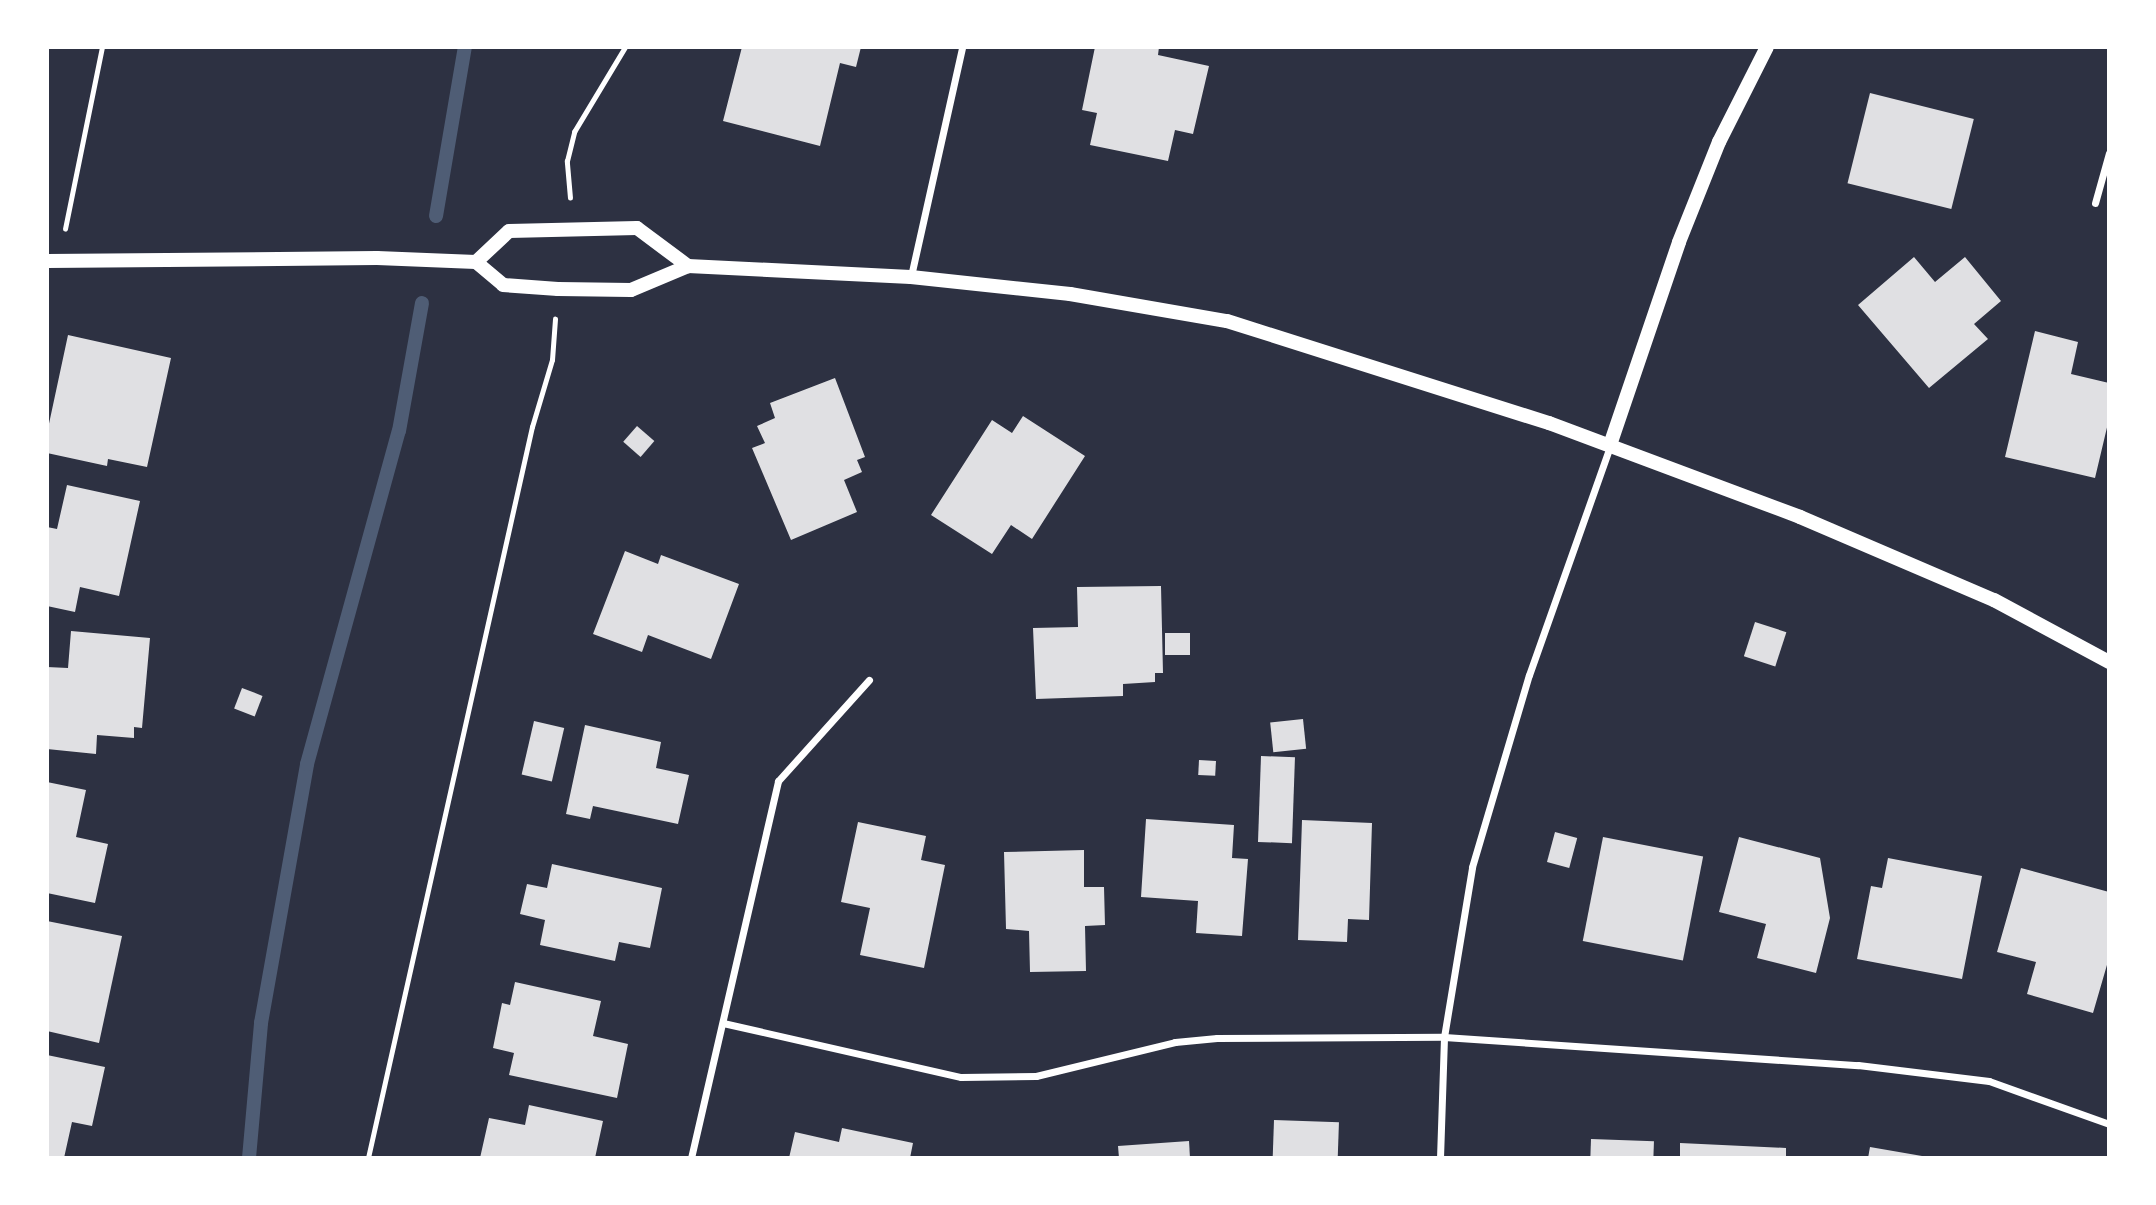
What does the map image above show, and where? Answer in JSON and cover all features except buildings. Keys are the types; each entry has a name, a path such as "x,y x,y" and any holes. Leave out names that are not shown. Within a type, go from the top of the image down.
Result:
{"main road":[{"path":"1610,445 1678,242 1720,142 1767,47"},
{"path":"476,262 509,231 637,228 688,266"},
{"path":"53,261 377,258 476,262 503,285 558,289 631,290 688,266 911,277 1070,294 1227,321 1610,445 1897,556 1994,600 2109,662"}],"street":[{"path":"911,277 962,47"},
{"path":"2095,203 2109,153"},
{"path":"1440,1158 1444,1037 1472,867 1489,804 1610,445"},
{"path":"691,1158 778,781 869,680"},
{"path":"723,1023 961,1077 1057,1073 1175,1042 1217,1038 1444,1037 1858,1065 1989,1081 2109,1125"}],"path":[{"path":"53,261 102,47"},
{"path":"569,185 567,161 574,132 625,47"},
{"path":"368,1158 554,333"}],"waterway":[{"path":"436,216 465,47"},
{"path":"249,1158 261,1023 307,764 399,431 422,303"}]}
